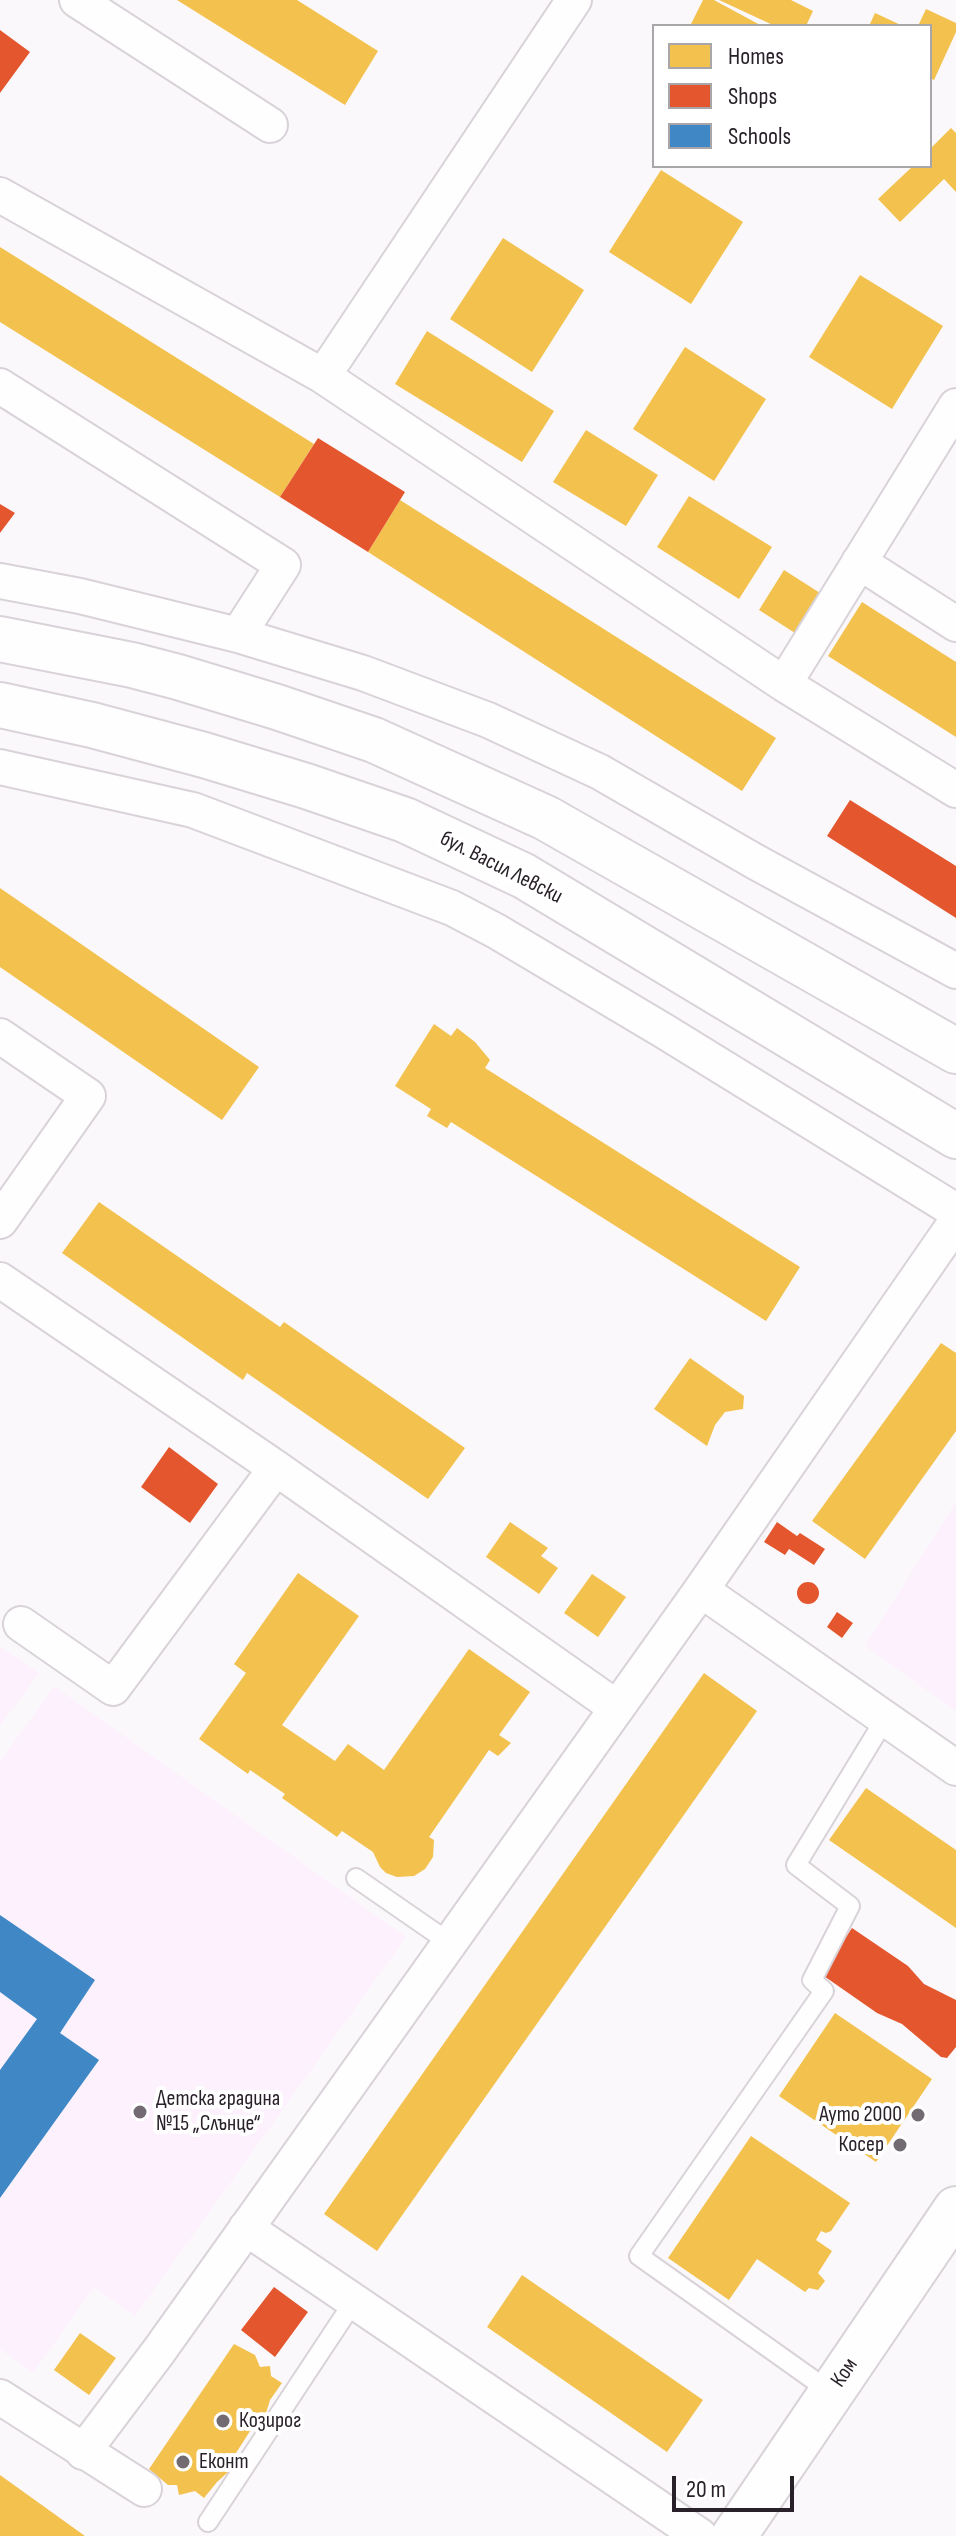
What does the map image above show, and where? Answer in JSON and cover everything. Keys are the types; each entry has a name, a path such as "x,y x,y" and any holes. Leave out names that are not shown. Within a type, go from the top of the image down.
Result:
{"main road":[{"path":"0,639 178,677 277,707 388,746 546,818 956,1051"},
{"name":"бул. Васил Левски","path":"0,705 92,725 204,755 306,786 418,826 524,876 956,1136"},
{"name":"Ком","path":"734,2536 956,2209"}],"street":[{"path":"77,0 270,125"},
{"path":"323,376 574,0"},
{"path":"0,195 323,376 784,684 956,790"},
{"path":"0,386 283,565 238,635"},
{"path":"784,684 956,406"},
{"path":"859,562 956,624"},
{"path":"0,581 80,596 238,635 363,673 488,720 600,772 754,861 956,971"},
{"path":"0,767 193,810 452,908 638,1016 956,1211"},
{"path":"0,1036 88,1096 0,1221"},
{"path":"83,2452 701,1590 956,1222"},
{"path":"0,1280 276,1468 617,1708"},
{"path":"21,1624 113,1688 276,1468"},
{"path":"701,1590 956,1768"},
{"path":"246,2228 700,2536"},
{"path":"0,2397 144,2489"}],"lane":[{"path":"832,2393 639,2256 824,1991 812,1980 850,1906 796,1865 885,1719"},
{"path":"356,1878 450,1943"},
{"path":"208,2522 354,2301"}],"shaded area":[{"path":"956,1502 956,1711 865,1646"},
{"path":"0,1646 39,1673 0,1726"},
{"name":"Детска градина №15 „Слънце“","path":"54,1686 406,1937 135,2316 94,2287 33,2373 0,2349 0,1762"}],"building: Homes":[{"path":"177,0 297,0 378,51 345,105"},
{"path":"703,0 714,0 758,24 691,24"},
{"path":"719,0 791,0 813,11 807,24 771,24"},
{"path":"926,9 956,23 956,32 934,80 932,24 919,24"},
{"path":"875,13 899,24 870,24"},
{"path":"951,128 956,133 956,192 944,179 900,222 878,199 911,168 932,168 932,147"},
{"path":"661,170 743,222 691,304 609,252"},
{"path":"503,238 584,290 532,372 450,319"},
{"path":"0,247 314,444 280,497 0,322"},
{"path":"860,275 943,326 892,409 809,357"},
{"path":"427,331 554,411 522,462 395,384"},
{"path":"685,347 766,399 714,481 633,429"},
{"path":"586,430 658,475 626,526 553,482"},
{"path":"689,496 772,547 739,599 657,547"},
{"path":"400,500 776,738 742,791 368,552"},
{"path":"784,570 820,593 795,633 759,610"},
{"path":"862,602 956,662 956,737 828,656"},
{"path":"0,888 259,1067 222,1120 0,967"},
{"path":"434,1024 451,1036 457,1028 475,1042 490,1060 485,1068 800,1267 766,1321 451,1122 447,1128 427,1116 431,1109 395,1086"},
{"path":"99,1202 280,1327 284,1322 465,1448 428,1499 247,1373 243,1380 62,1253"},
{"path":"941,1343 956,1353 956,1431 865,1559 812,1521"},
{"path":"690,1358 744,1396 743,1409 725,1412 715,1425 707,1446 654,1409"},
{"path":"510,1522 548,1548 541,1556 558,1568 539,1594 486,1557"},
{"path":"298,1573 359,1616 282,1725 335,1761 348,1744 384,1770 469,1649 530,1692 499,1735 511,1743 498,1756 489,1750 429,1837 434,1840 433,1857 425,1869 414,1876 397,1877 386,1873 373,1852 342,1831 337,1837 282,1798 285,1794 250,1770 248,1774 199,1739 246,1673 234,1664"},
{"path":"592,1574 626,1597 598,1637 564,1613"},
{"path":"704,1673 757,1711 377,2251 324,2214"},
{"path":"866,1788 956,1850 956,1928 829,1840"},
{"path":"835,2013 932,2079 876,2162 779,2096"},
{"path":"751,2136 850,2203 831,2231 821,2231 816,2240 832,2251 818,2273 825,2281 818,2290 809,2288 805,2292 757,2259 729,2300 668,2258"},
{"path":"522,2275 703,2400 667,2452 487,2327"},
{"path":"80,2333 116,2358 89,2395 54,2370"},
{"name":"Козирог","path":"234,2344 255,2355 260,2367 270,2366 271,2376 282,2383 270,2400 260,2433 252,2428 236,2453 244,2458 204,2498 195,2491 179,2495 177,2485 168,2485 149,2469"},
{"path":"0,2475 85,2536 0,2536"}],"building: Shops":[{"path":"0,30 30,52 0,93"},
{"path":"318,438 405,492 368,552 280,497"},
{"path":"0,504 15,513 0,533"},
{"path":"850,800 956,866 956,918 827,836"},
{"path":"169,1447 218,1484 190,1523 141,1487"},
{"path":"777,1522 825,1549 814,1565 789,1549 785,1555 764,1542"},
{"path":"808,1582 816,1585 819,1593 816,1601 808,1604 800,1601 797,1593 800,1585"},
{"path":"837,1612 853,1623 842,1638 827,1627"},
{"path":"852,1928 908,1966 924,1984 956,2000 956,2047 947,2058 941,2057 902,2024 877,2013 821,1974"},
{"path":"274,2287 308,2312 275,2357 241,2330"}],"building: Schools":[{"path":"0,1915 95,1980 60,2033 99,2060 0,2198 0,2070 37,2019 0,1992"}],"place":[{"name":"Детска градина №15 „Слънце“","path":"140,2112"},
{"name":"Ауто 2000","path":"918,2115"},
{"name":"Косер","path":"900,2145"},
{"name":"Козирог","path":"223,2421"},
{"name":"Еконт","path":"183,2462"}]}
